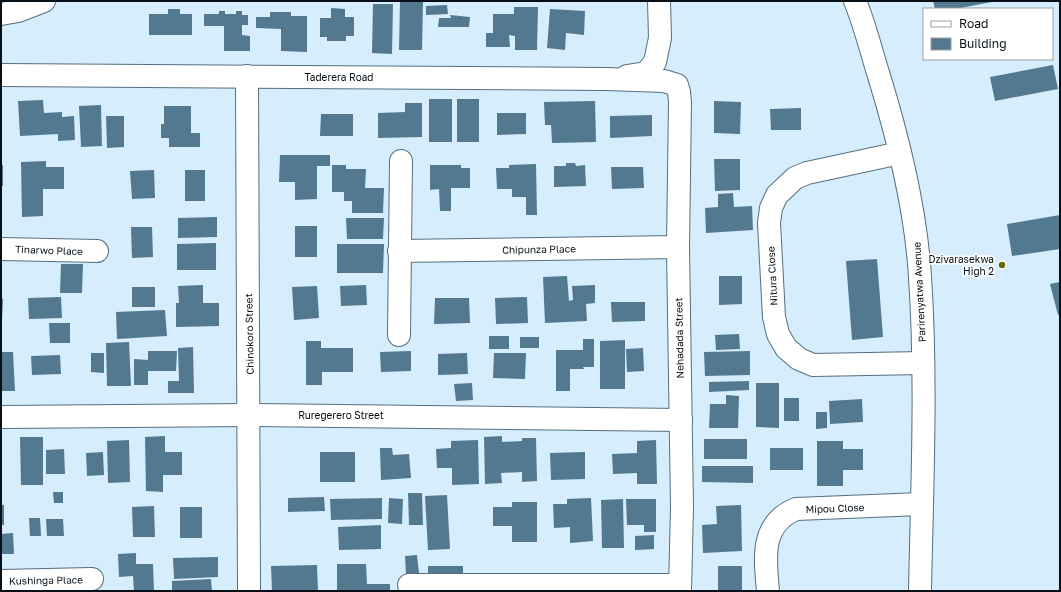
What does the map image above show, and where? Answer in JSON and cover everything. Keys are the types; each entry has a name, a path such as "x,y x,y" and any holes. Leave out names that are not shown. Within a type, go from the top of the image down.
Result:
{"street":[{"path":"1,14 18,11 44,1"},
{"path":"606,79 646,73 655,62 660,38 660,1"},
{"name":"Parirenyatwa Avenue","path":"855,1 886,100 900,153 916,236 920,276 922,363 920,591"},
{"name":"Taderera Road","path":"1,75 606,79 664,81 677,86"},
{"name":"Chinokoro Street","path":"247,76 249,591"},
{"name":"Nehadada Street","path":"677,86 680,102 678,246 682,507 680,588"},
{"name":"Nitura Close","path":"900,153 807,173 795,178 777,195 771,208 770,223 774,317 778,334 786,348 799,359 813,365 922,363"},
{"path":"399,335 401,161"},
{"name":"Chipunza Place","path":"399,251 678,246"},
{"name":"Tinarwo Place","path":"1,248 97,251"},
{"name":"Ruregerero Street","path":"1,417 249,415 681,420"},
{"name":"Mipou Close","path":"768,591 768,540 776,521 785,514 796,509 921,504"},
{"name":"Kushinga Place","path":"1,581 92,579"},
{"path":"409,584 680,588"}],"building":[{"path":"933,1 992,1 960,8 935,8"},
{"path":"400,2 423,2 422,50 399,50"},
{"path":"373,4 393,4 392,54 372,53"},
{"path":"447,5 448,14 426,15 426,6"},
{"path":"514,7 538,7 537,50 515,50 515,36 509,35 510,47 486,47 486,33 493,33 493,14 514,14"},
{"path":"331,8 345,9 345,17 354,17 354,36 346,36 346,41 327,41 327,37 320,37 320,18 331,18"},
{"path":"168,9 180,9 180,14 192,14 192,35 149,35 149,14 168,14"},
{"path":"550,9 585,11 584,35 566,33 565,50 547,48"},
{"path":"219,11 225,11 225,14 236,14 236,11 242,11 242,15 248,15 248,25 242,25 242,35 250,36 250,51 224,51 224,26 204,26 204,14 219,14"},
{"path":"270,12 291,12 291,16 307,16 307,52 281,51 281,29 256,28 256,17 270,17"},
{"path":"450,15 470,17 469,27 438,27 439,18 451,18"},
{"path":"1053,65 1058,89 995,101 990,77"},
{"path":"429,99 452,99 452,142 429,142"},
{"path":"457,99 479,99 479,142 457,142"},
{"path":"43,100 44,113 62,112 62,117 74,116 75,140 58,141 58,134 20,136 18,101"},
{"path":"595,101 596,142 552,143 551,125 545,125 544,102"},
{"path":"714,101 741,102 740,134 714,133"},
{"path":"405,103 422,103 422,137 378,138 378,113 405,112"},
{"path":"101,105 102,146 81,147 79,106"},
{"path":"164,106 191,106 191,133 200,133 200,147 169,147 169,138 161,138 161,124 164,124"},
{"path":"801,108 801,130 771,130 770,109"},
{"path":"497,113 526,113 526,134 497,135"},
{"path":"321,114 353,114 353,136 320,136"},
{"path":"652,115 652,136 610,138 610,116"},
{"path":"106,116 124,116 124,147 107,148"},
{"path":"280,155 330,155 330,166 317,166 317,199 295,200 295,182 279,182"},
{"path":"714,159 740,159 740,190 715,191"},
{"path":"46,161 46,167 64,167 64,189 43,189 43,216 22,217 21,162"},
{"path":"566,163 575,163 576,166 585,165 586,186 554,187 554,166 566,166"},
{"path":"536,164 537,215 526,215 526,197 512,197 512,189 497,189 496,168 509,168 509,165"},
{"path":"1,165 3,165 3,186 1,186"},
{"path":"332,165 346,165 346,169 366,169 365,188 384,188 383,213 352,213 352,201 344,201 344,192 332,192"},
{"path":"430,165 461,165 461,168 470,168 470,188 451,188 451,211 440,211 439,189 430,190"},
{"path":"611,167 643,167 644,188 612,189"},
{"path":"154,170 155,198 132,199 130,171"},
{"path":"185,170 205,170 205,201 185,201"},
{"path":"733,193 734,207 752,206 753,230 706,233 705,208 718,207 718,194"},
{"path":"1060,215 1060,249 1012,256 1007,224"},
{"path":"217,217 217,237 178,238 178,218"},
{"path":"346,218 384,218 383,239 347,239"},
{"path":"295,226 317,226 317,257 295,257"},
{"path":"131,227 152,227 153,257 132,258"},
{"path":"216,243 216,270 177,270 177,244"},
{"path":"337,244 384,244 383,273 337,273"},
{"path":"877,259 883,337 852,340 846,261"},
{"path":"61,264 83,264 82,293 60,293"},
{"path":"567,276 569,301 573,300 572,286 595,285 595,303 586,304 587,321 545,323 543,277"},
{"path":"719,276 742,276 742,304 719,305"},
{"path":"1060,282 1060,314 1058,315 1050,284"},
{"path":"203,285 203,303 219,303 219,326 176,327 176,303 179,303 178,286"},
{"path":"366,285 367,305 341,306 340,286"},
{"path":"317,286 319,318 294,320 292,287"},
{"path":"132,287 155,287 155,307 132,307"},
{"path":"61,297 62,318 29,319 28,298"},
{"path":"527,297 528,323 496,324 495,298"},
{"path":"435,298 469,298 470,323 434,324"},
{"path":"1,299 3,299 2,320 1,320"},
{"path":"611,302 645,302 645,321 612,322"},
{"path":"165,310 167,336 117,339 116,312"},
{"path":"49,323 70,323 70,343 50,343"},
{"path":"739,334 740,349 716,350 715,335"},
{"path":"489,336 509,336 509,349 489,349"},
{"path":"520,337 539,337 539,348 520,348"},
{"path":"583,339 594,339 594,367 570,369 570,391 556,391 556,350 583,350"},
{"path":"625,340 625,389 600,389 600,341"},
{"path":"306,341 321,341 321,348 353,348 353,372 322,372 322,385 306,385"},
{"path":"129,342 131,386 107,386 106,343"},
{"path":"193,347 194,393 168,393 168,381 179,381 178,348"},
{"path":"643,348 644,371 627,372 626,349"},
{"path":"148,351 177,351 176,371 148,371 148,385 134,385 134,359 148,360"},
{"path":"411,351 411,371 381,372 380,352"},
{"path":"750,351 750,375 705,376 704,352"},
{"path":"1,352 13,352 15,391 1,391"},
{"path":"91,353 104,353 104,373 91,372"},
{"path":"467,353 468,374 438,375 438,354"},
{"path":"494,353 526,353 525,379 493,378"},
{"path":"60,355 61,374 32,375 31,356"},
{"path":"749,381 749,390 709,392 709,382"},
{"path":"472,383 473,400 456,401 454,384"},
{"path":"756,383 779,383 779,428 756,427"},
{"path":"726,395 739,396 738,428 709,428 710,404 726,404"},
{"path":"784,398 799,398 799,421 784,421"},
{"path":"862,399 863,422 830,424 829,401"},
{"path":"816,412 827,412 827,428 816,429"},
{"path":"165,436 165,452 182,452 182,475 163,475 163,492 146,491 145,437"},
{"path":"502,436 502,442 522,441 522,438 536,438 537,481 522,482 522,472 501,473 502,483 485,484 484,437"},
{"path":"20,437 43,437 43,485 21,485"},
{"path":"704,439 747,439 747,459 704,459"},
{"path":"129,440 130,482 108,483 107,441"},
{"path":"478,440 479,484 452,485 452,468 437,468 436,449 451,448 451,441"},
{"path":"656,440 657,484 637,484 637,473 613,474 612,454 637,453 637,441"},
{"path":"817,441 843,441 843,449 863,449 863,470 843,470 843,486 817,486"},
{"path":"380,448 392,448 393,455 409,454 411,478 381,480"},
{"path":"770,448 803,448 803,470 770,470"},
{"path":"64,449 65,474 46,474 46,450"},
{"path":"103,452 104,475 87,476 86,453"},
{"path":"320,452 355,452 355,482 320,482"},
{"path":"585,452 585,479 551,480 550,453"},
{"path":"702,466 753,466 753,483 702,482"},
{"path":"53,492 63,492 63,503 54,503"},
{"path":"408,493 422,493 423,525 409,525"},
{"path":"447,495 450,549 428,550 425,496"},
{"path":"324,497 325,511 288,512 288,498"},
{"path":"382,498 382,519 331,520 330,499"},
{"path":"389,498 403,499 402,524 388,523"},
{"path":"591,498 593,541 570,543 570,527 554,528 553,504 567,504 567,499"},
{"path":"623,499 624,548 602,548 601,500"},
{"path":"626,499 656,499 656,532 644,532 644,525 627,525"},
{"path":"512,502 537,502 537,542 512,542 512,526 493,526 493,507 512,507"},
{"path":"1,505 4,505 4,525 1,525"},
{"path":"741,505 742,551 703,553 702,525 717,524 716,506"},
{"path":"154,506 155,537 133,537 132,507"},
{"path":"180,507 202,507 202,538 180,538"},
{"path":"29,518 40,518 41,536 30,536"},
{"path":"46,519 63,519 64,536 47,536"},
{"path":"381,525 381,549 339,550 338,527"},
{"path":"13,533 14,554 1,554 1,534"},
{"path":"654,535 654,549 635,550 635,536"},
{"path":"136,553 136,564 153,564 154,591 134,591 133,576 119,577 118,554"},
{"path":"417,555 419,573 406,574 405,556"},
{"path":"218,557 218,577 174,579 173,558"},
{"path":"337,564 366,564 367,584 390,584 390,591 337,591"},
{"path":"317,565 318,591 272,591 271,566"},
{"path":"428,566 463,566 463,575 428,576"},
{"path":"718,566 742,566 742,591 718,591"},
{"path":"211,579 212,591 172,591 172,581"}],"place":[{"name":"Dzivarasekwa High 2","path":"1002,265"}]}
